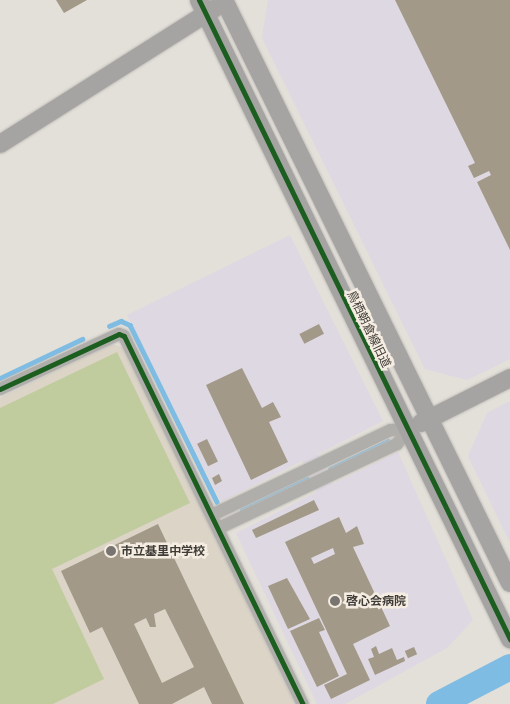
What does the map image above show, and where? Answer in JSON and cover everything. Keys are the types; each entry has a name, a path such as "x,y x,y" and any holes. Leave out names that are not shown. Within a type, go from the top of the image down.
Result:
{"street":[{"path":"0,144 202,7 225,1"},
{"name":"鳥栖朝倉線旧道","path":"225,1 510,583"},
{"name":"鳥栖朝倉線旧道","path":"202,7 507,634"},
{"path":"0,389 118,334 124,336 214,514 303,704"},
{"path":"219,528 397,444 408,430 510,378"},
{"path":"214,514 391,430 408,430"}],"shaded area":[{"path":"268,0 510,0 510,359 467,380 425,369 262,38"},
{"path":"290,235 383,421 318,454 333,484 398,452 473,620 447,648 345,704 317,704 236,533 317,492 302,461 221,502 127,315"},
{"name":"市立基里中学校","path":"112,344 124,348 295,704 0,704 0,398"},
{"path":"510,401 510,543 468,456 487,413"}],"green space":[{"path":"117,352 190,503 52,569 104,679 53,704 0,704 0,408"}],"building":[{"path":"56,0 87,0 64,13"},
{"path":"395,0 510,0 510,250 477,182 491,175 489,171 474,178 468,166 475,163"},
{"path":"319,324 324,334 304,344 299,334"},
{"path":"242,368 262,408 273,402 281,417 269,422 288,462 251,480 206,385"},
{"path":"207,439 218,461 208,466 197,444"},
{"path":"219,474 222,481 215,485 212,478"},
{"path":"314,500 319,510 256,538 252,530"},
{"path":"339,517 346,533 357,526 364,544 353,547 390,626 353,644 370,680 331,699 324,685 347,674 285,542","holes":["333,548 335,554 314,564 311,558"]},
{"path":"158,524 244,704 212,704 204,687 172,704 139,704 102,627 90,633 61,571","holes":["165,609 194,667 162,683 134,624 146,618 150,627 156,627 154,614"]},
{"path":"287,578 310,619 288,629 268,586"},
{"path":"319,618 325,630 319,632 339,676 317,687 290,631"},
{"path":"376,646 379,654 392,648 397,660 404,657 405,661 375,675 368,659 374,657 371,649"},
{"path":"414,647 417,654 408,658 405,651"}],"waterway":[{"path":"109,326 121,321 130,325 217,502"},
{"path":"0,378 82,339"},
{"path":"330,469 388,441"},
{"path":"242,510 307,479"},
{"path":"439,704 510,667"}],"cycle path":[{"path":"199,0 510,639"},
{"path":"0,389 119,334 124,336 303,704"}],"place":[{"name":"市立基里中学校","path":"111,551"},
{"name":"啓心会病院","path":"335,601"}]}
